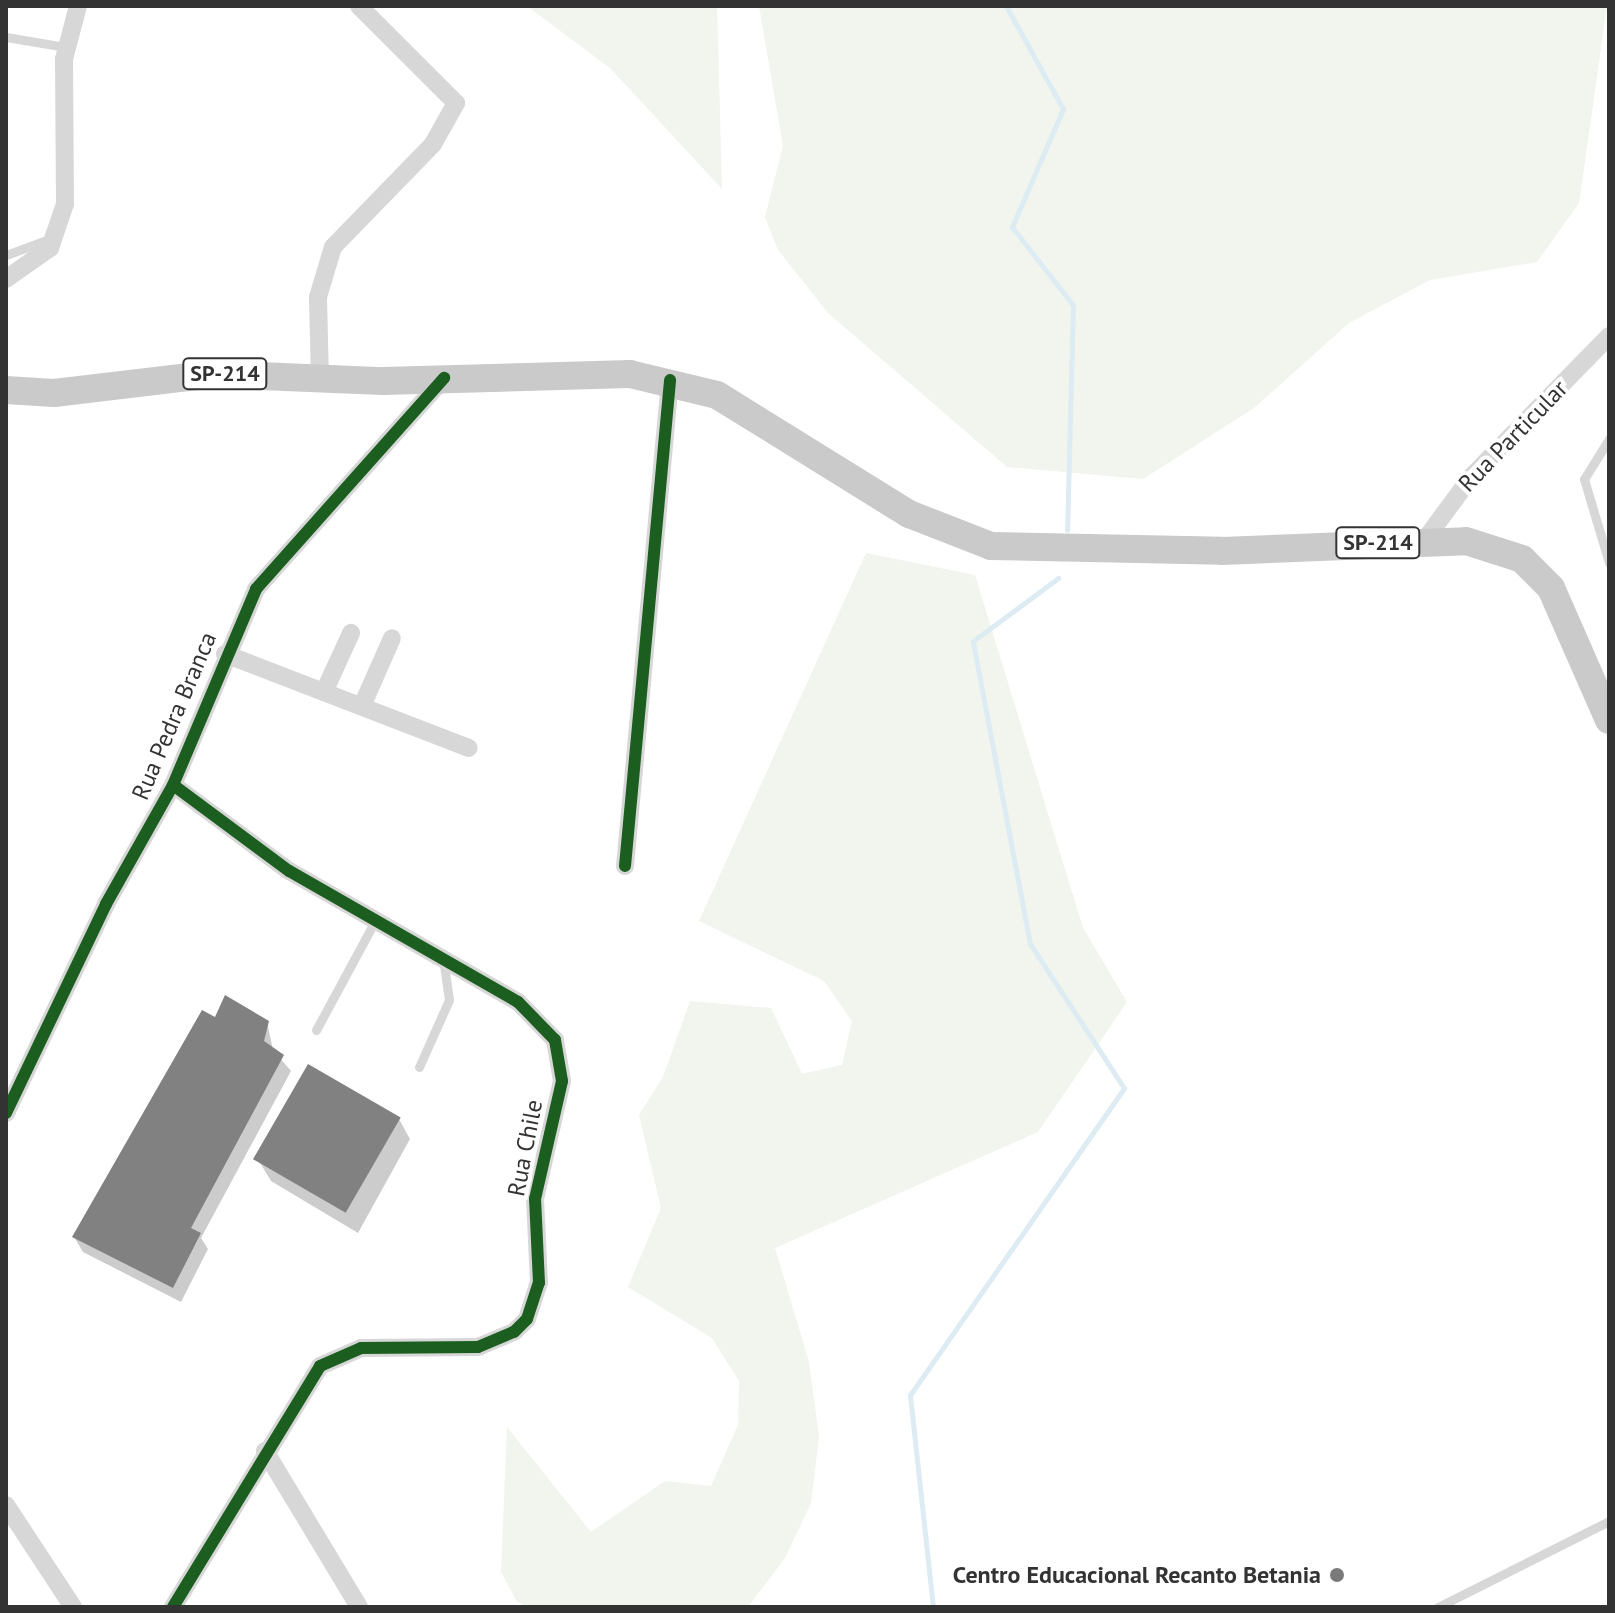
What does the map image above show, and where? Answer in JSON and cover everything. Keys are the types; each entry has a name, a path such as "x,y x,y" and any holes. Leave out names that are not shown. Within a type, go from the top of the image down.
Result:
{"main road":[{"name":"SP-214","path":"6,390 54,393 213,374 320,380 444,378 500,358 597,375 670,380 755,415 909,514 991,546 1222,551 1424,541 1495,547 1537,571 1566,613 1609,720"}],"street":[{"path":"6,279 42,257 55,237 68,171 66,47 78,6"},
{"path":"320,380 318,297 333,247 433,144 456,103 359,6"},
{"name":"Rua Particular","path":"1424,541 1472,476 1609,336"},
{"name":"Rua Pedra Branca","path":"6,1113 106,904 173,785 225,654 272,565 444,378"},
{"path":"625,866 670,380"},
{"path":"324,692 351,633"},
{"path":"362,706 392,638"},
{"path":"225,654 469,748"},
{"name":"Rua Chile","path":"173,785 238,838 443,958 538,1018 560,1058 562,1081 535,1199 535,1302 499,1341 361,1348 320,1366 265,1451 173,1607"},
{"path":"265,1451 359,1607"},
{"path":"6,1505 73,1607"}],"lane":[{"path":"6,37 66,47"},
{"path":"6,255 55,237"},
{"path":"1609,439 1584,479 1609,563"},
{"path":"316,1030 376,919"},
{"path":"419,1067 449,1000 443,958"},
{"path":"1438,1607 1609,1521"}],"shaded area":[{"path":"527,6 717,6 722,189 610,68"},
{"path":"759,6 1607,6 1579,203 1537,262 1430,280 1349,323 1254,408 1143,479 1007,467 828,313 778,250 765,217 783,146"},
{"path":"866,553 975,575 1083,928 1127,1002 1038,1132 775,1248 809,1362 819,1437 811,1503 785,1558 748,1607 528,1607 517,1602 501,1572 507,1427 591,1532 665,1481 711,1486 738,1425 739,1381 712,1338 628,1287 661,1208 639,1115 663,1077 690,1001 771,1008 802,1074 842,1065 852,1021 824,981 699,921"}],"building":[{"path":"225,995 269,1021 264,1041 284,1055 191,1228 201,1233 173,1288 72,1237 202,1010 215,1017"},
{"path":"308,1064 401,1118 346,1213 253,1159"}],"waterway":[{"path":"1006,6 1063,109 1012,227 1073,305 1067,530"},
{"path":"933,1607 910,1395 1124,1088 1030,944 973,641 1058,578"}],"cycle path":[{"path":"6,1113 106,904 173,785 256,589 444,378"},
{"path":"625,866 670,380"},
{"path":"173,785 289,871 518,1002 555,1040 562,1081 535,1199 539,1283 527,1319 514,1332 478,1347 361,1348 320,1366 173,1607"}],"place":[{"name":"Centro Educacional Recanto Betania","path":"1337,1575"}]}
